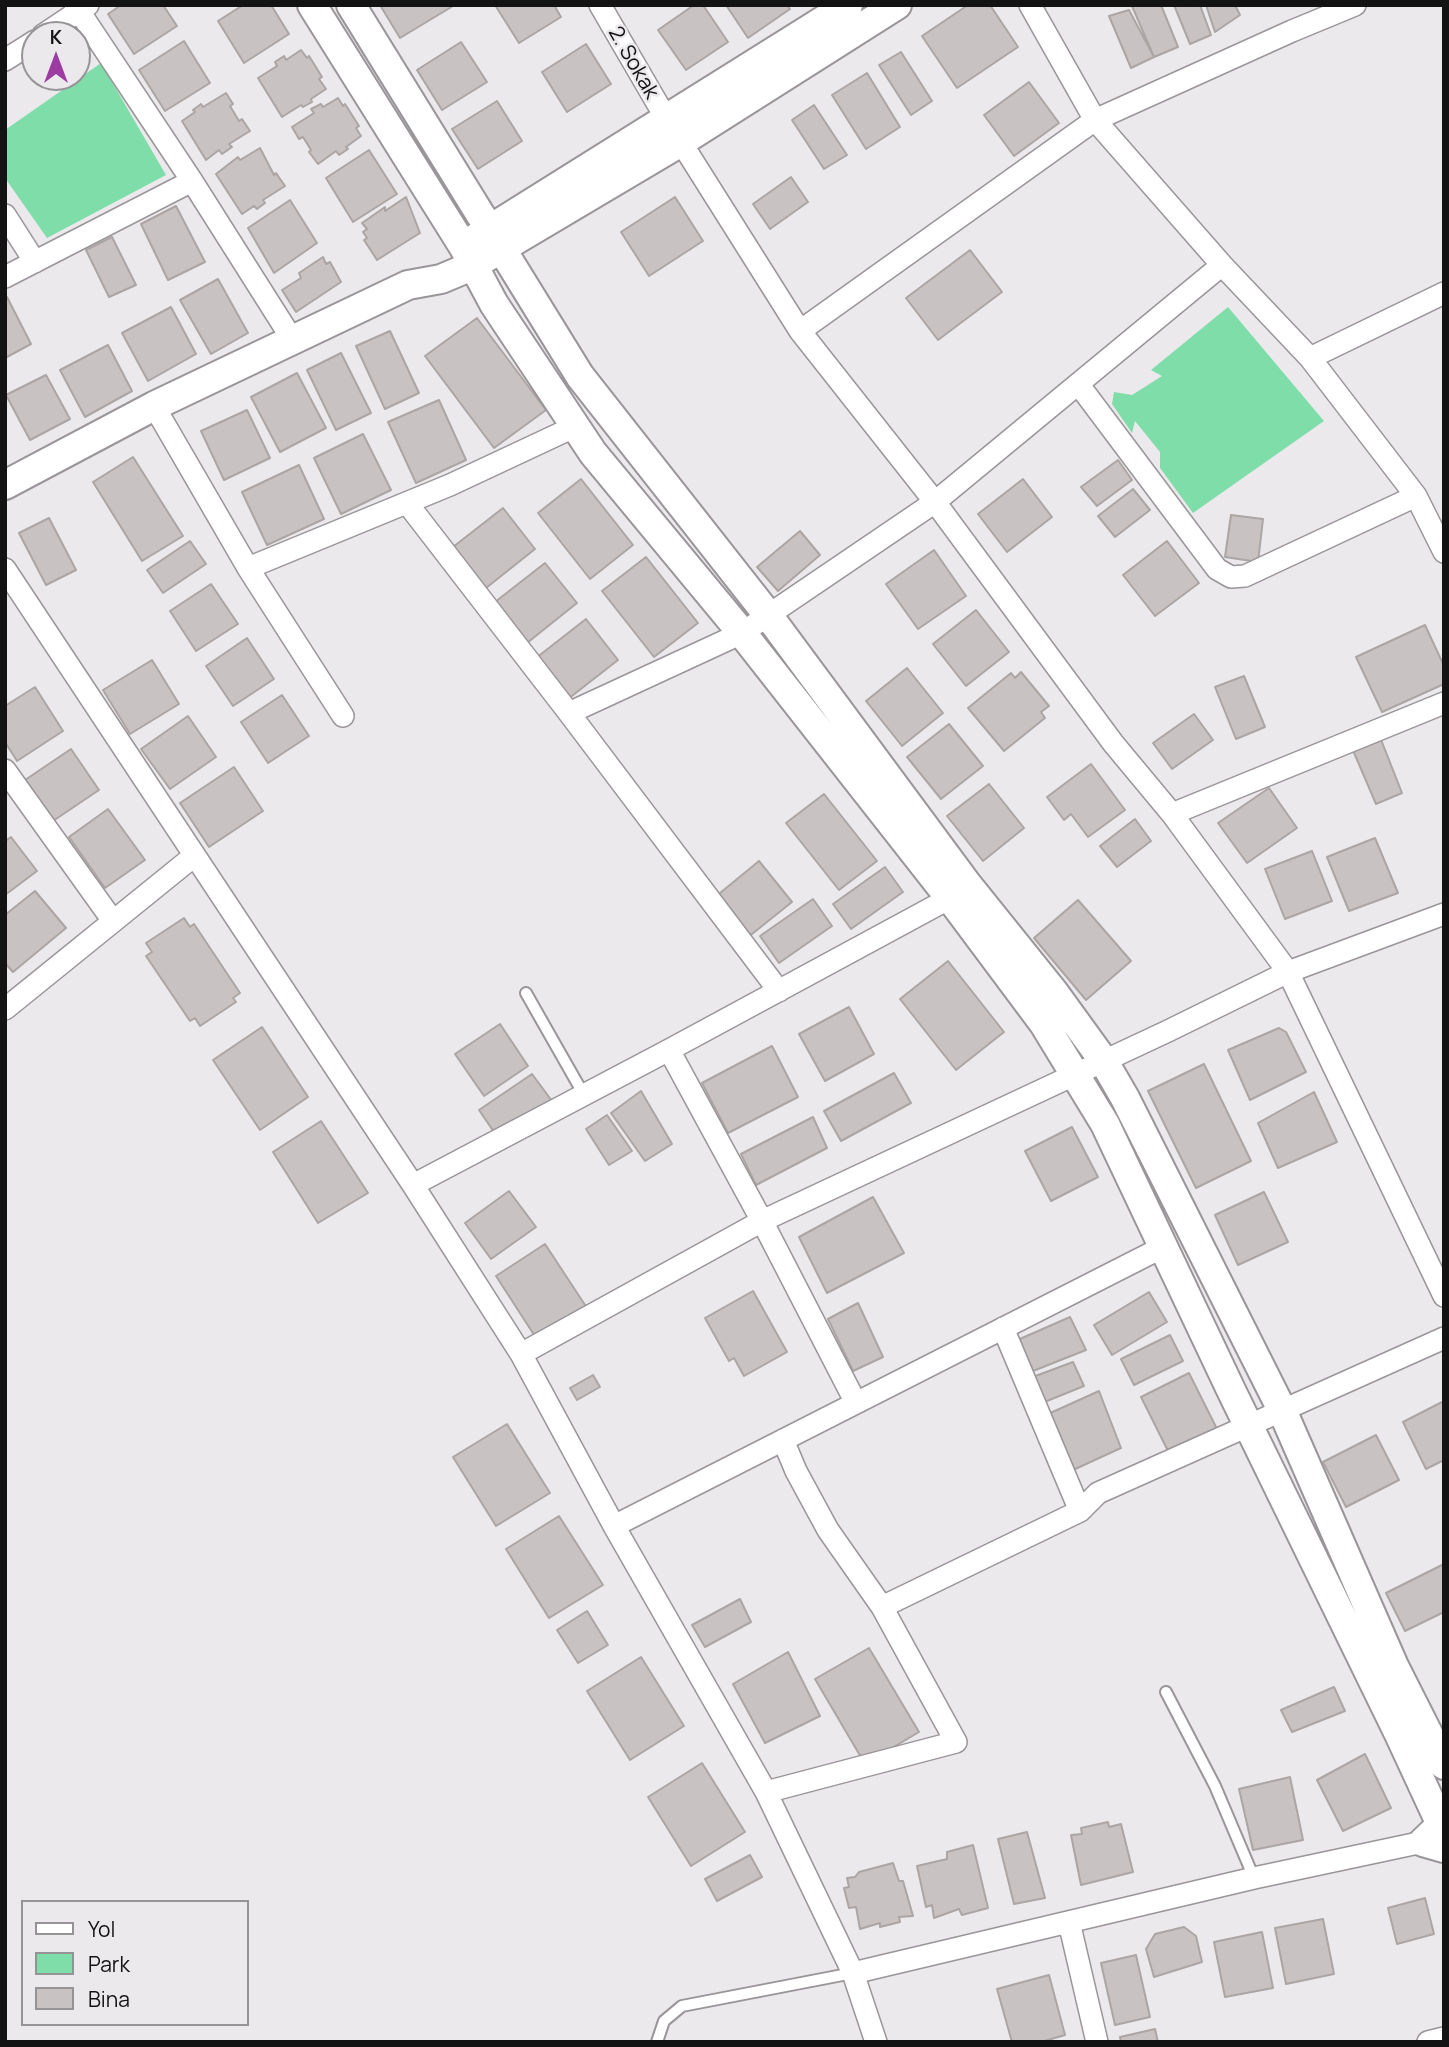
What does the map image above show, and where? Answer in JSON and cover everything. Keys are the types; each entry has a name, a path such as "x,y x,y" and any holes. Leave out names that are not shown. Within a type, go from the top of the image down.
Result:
{"street":[{"path":"312,5 468,256 494,304 593,453 742,633 950,898 1044,1024 1105,1124 1439,1833 853,1973"},
{"path":"351,5 580,376 768,615 967,884 1053,991 1103,1060 1125,1098 1282,1410 1394,1666 1444,1765"},
{"name":"2. Sokak","path":"600,5 674,131 800,331 935,502 1112,743 1172,814 1288,972 1444,1296"},
{"path":"674,131 848,5"},
{"path":"5,485 154,407 408,285 425,268 468,256 674,131 897,5"},
{"path":"1030,5 1095,120 1222,265 1310,358 1416,496 1444,552"},
{"path":"800,331 1095,120 1355,5"},
{"path":"62,21 80,7 292,339"},
{"path":"5,61 21,50"},
{"path":"5,277 192,181"},
{"path":"5,215 35,262"},
{"path":"569,713 742,633 935,502 1222,265"},
{"path":"1310,358 1444,292"},
{"path":"1079,385 1217,569 1231,577 1245,576 1416,496"},
{"path":"154,407 248,569 344,716"},
{"path":"248,569 497,464 576,426"},
{"path":"407,503 779,991"},
{"path":"5,569 413,1185 521,1354 614,1526 766,1792 853,1973 877,2042"},
{"path":"1172,814 1444,703"},
{"path":"5,770 12,796 113,921"},
{"path":"5,1009 194,856"},
{"path":"413,1185 950,898"},
{"path":"521,1354 762,1221 1288,972 1444,914"},
{"path":"669,1050 762,1221 856,1403"},
{"path":"614,1526 1163,1247"},
{"path":"1003,1328 1080,1511"},
{"path":"883,1607 1080,1511 1098,1493 1444,1338"},
{"path":"766,1792 956,1742 883,1607 828,1530 796,1471 783,1440"},
{"path":"1069,1922 1097,2042"},
{"path":"1428,2042 1444,2038"}],"lane":[{"path":"526,993 584,1095"},
{"path":"1166,1692 1215,1786 1254,1878"},
{"path":"657,2042 664,2021 682,2006 853,1973"}],"green space":[{"path":"101,63 166,175 47,238 5,178 5,130 61,91 91,91 91,70"},
{"path":"1228,307 1324,421 1193,513 1160,468 1160,452 1135,421 1132,433 1112,404 1114,392 1132,395 1162,376 1151,370"}],"building":[{"path":"121,5 163,5 177,26 134,54 108,14"},
{"path":"243,5 271,5 289,34 244,63 218,21"},
{"path":"380,5 452,5 453,6 400,38"},
{"path":"495,5 554,5 561,17 519,43"},
{"path":"694,5 703,5 728,42 686,70 658,30"},
{"path":"726,5 787,5 790,9 748,38"},
{"path":"968,5 990,5 1018,47 957,88 922,36"},
{"path":"1161,5 1178,47 1154,57 1132,6"},
{"path":"1174,5 1200,5 1211,35 1190,44"},
{"path":"1206,5 1235,5 1240,15 1215,32"},
{"path":"1129,10 1154,57 1131,68 1109,16"},
{"path":"184,41 210,83 165,111 139,70"},
{"path":"461,42 487,82 442,110 417,70"},
{"path":"586,44 611,84 567,112 542,72"},
{"path":"301,50 307,58 309,56 326,89 311,99 312,102 303,107 301,105 282,117 258,78 277,66 275,62 284,56 286,60"},
{"path":"901,52 932,101 911,115 879,65"},
{"path":"867,73 900,127 866,149 832,95"},
{"path":"1029,82 1059,123 1014,156 984,115"},
{"path":"226,93 239,121 242,119 250,131 229,144 232,147 222,154 219,150 206,160 182,121 201,104 203,107"},
{"path":"338,98 359,126 356,128 361,136 339,155 336,151 318,164 303,137 299,139 292,127 314,113 311,109 321,104 323,107"},
{"path":"497,101 522,141 478,169 452,129"},
{"path":"814,105 847,155 824,169 792,120"},
{"path":"260,148 274,175 276,173 285,186 263,200 265,203 257,209 254,206 242,214 216,174 238,157 240,160"},
{"path":"369,150 397,194 353,222 326,178"},
{"path":"791,177 808,202 770,229 753,204"},
{"path":"406,197 420,233 377,260 364,240 367,238 363,232 367,229 362,223"},
{"path":"675,197 703,241 649,276 621,232"},
{"path":"290,200 317,243 274,273 248,228"},
{"path":"176,206 205,262 168,280 141,224"},
{"path":"112,237 136,285 109,297 86,250"},
{"path":"970,250 1002,292 938,340 906,298"},
{"path":"323,257 326,264 330,262 341,282 296,312 282,290 301,278 299,273"},
{"path":"218,279 248,333 211,354 180,300"},
{"path":"7,297 31,344 5,358 5,298"},
{"path":"171,307 196,354 148,381 122,333"},
{"path":"477,318 546,410 494,448 425,356"},
{"path":"390,331 419,393 385,409 356,346"},
{"path":"108,345 132,391 85,417 60,370"},
{"path":"341,353 371,413 336,430 307,370"},
{"path":"297,373 326,428 280,452 251,397"},
{"path":"46,375 70,419 30,440 6,395"},
{"path":"439,400 466,460 416,483 388,422"},
{"path":"247,410 270,458 224,480 201,431"},
{"path":"363,434 391,490 341,514 314,458"},
{"path":"133,457 183,536 142,561 93,482"},
{"path":"1118,460 1132,480 1097,506 1081,487"},
{"path":"299,465 324,519 267,545 242,492"},
{"path":"581,479 633,545 590,579 538,513"},
{"path":"1023,479 1052,517 1007,552 978,514"},
{"path":"1133,489 1150,510 1115,537 1098,516"},
{"path":"503,508 535,549 486,588 453,547"},
{"path":"1231,515 1263,519 1258,562 1225,557"},
{"path":"49,518 76,570 46,585 19,533"},
{"path":"800,531 820,555 778,591 757,567"},
{"path":"190,541 206,564 163,593 147,570"},
{"path":"1167,541 1199,583 1155,616 1123,575"},
{"path":"934,550 966,596 918,629 886,584"},
{"path":"646,557 698,623 654,657 602,591"},
{"path":"545,563 577,603 527,643 495,602"},
{"path":"211,584 238,624 196,651 170,611"},
{"path":"976,610 1009,652 966,686 933,644"},
{"path":"586,619 618,660 568,699 536,658"},
{"path":"1425,625 1444,666 1444,684 1382,712 1356,657"},
{"path":"247,638 274,679 233,706 206,666"},
{"path":"152,660 179,704 130,734 103,690"},
{"path":"907,668 943,713 902,746 866,701"},
{"path":"1021,672 1049,706 1041,712 1045,718 1004,751 968,708 1011,673 1015,678"},
{"path":"1244,676 1265,727 1236,739 1215,687"},
{"path":"35,687 63,731 17,761 5,742 5,706"},
{"path":"282,695 309,736 268,763 241,722"},
{"path":"1194,714 1213,740 1172,769 1153,743"},
{"path":"188,716 216,757 170,789 141,749"},
{"path":"949,724 983,766 941,799 907,757"},
{"path":"1380,737 1402,793 1376,804 1352,748"},
{"path":"71,749 99,790 50,823 22,782"},
{"path":"1091,764 1125,810 1088,837 1071,814 1064,820 1047,797"},
{"path":"234,767 263,811 209,847 180,803"},
{"path":"989,784 1024,828 983,861 947,816"},
{"path":"1269,788 1297,828 1247,863 1218,823"},
{"path":"824,794 877,861 839,890 786,823"},
{"path":"108,809 145,860 105,888 69,837"},
{"path":"1135,819 1151,841 1117,867 1100,846"},
{"path":"11,837 37,871 5,895 5,841"},
{"path":"1375,838 1398,893 1349,911 1327,857"},
{"path":"1312,851 1332,901 1285,919 1265,869"},
{"path":"759,861 792,902 747,938 714,898"},
{"path":"885,867 903,892 851,929 833,904"},
{"path":"35,891 66,928 13,972 5,963 5,915"},
{"path":"813,899 832,926 779,963 760,936"},
{"path":"1078,900 1131,961 1086,1000 1034,938"},
{"path":"184,918 190,927 194,924 240,993 233,998 236,1002 200,1026 195,1018 190,1021 146,956 152,952 146,943"},
{"path":"948,961 1004,1032 956,1070 900,999"},
{"path":"849,1007 874,1054 825,1081 799,1034"},
{"path":"500,1024 528,1066 484,1096 455,1054"},
{"path":"262,1027 308,1097 260,1130 213,1060"},
{"path":"1279,1028 1286,1032 1306,1072 1250,1100 1228,1050"},
{"path":"772,1046 798,1097 728,1133 702,1083"},
{"path":"1204,1064 1251,1161 1196,1188 1148,1091"},
{"path":"894,1073 911,1103 841,1141 824,1111"},
{"path":"532,1074 552,1101 498,1138 479,1110"},
{"path":"641,1091 672,1144 645,1161 611,1113"},
{"path":"1314,1092 1337,1142 1278,1168 1258,1123"},
{"path":"607,1115 632,1151 609,1165 586,1129"},
{"path":"813,1117 827,1148 756,1185 741,1154"},
{"path":"321,1121 368,1193 318,1223 273,1152"},
{"path":"1072,1127 1098,1177 1051,1201 1025,1151"},
{"path":"509,1191 536,1227 491,1259 465,1223"},
{"path":"1264,1192 1288,1242 1238,1265 1215,1215"},
{"path":"873,1197 904,1253 827,1293 799,1237"},
{"path":"545,1244 587,1308 538,1341 496,1276"},
{"path":"753,1291 787,1352 744,1376 734,1358 729,1361 705,1318"},
{"path":"1149,1292 1167,1322 1112,1355 1094,1325"},
{"path":"858,1303 883,1357 853,1371 828,1319"},
{"path":"1070,1317 1086,1350 1028,1373 1013,1342"},
{"path":"1170,1335 1183,1361 1134,1385 1121,1359"},
{"path":"1073,1362 1084,1386 1042,1403 1030,1378"},
{"path":"1189,1373 1218,1431 1170,1455 1141,1397"},
{"path":"593,1375 600,1387 577,1400 570,1388"},
{"path":"1099,1391 1121,1448 1073,1470 1046,1415"},
{"path":"1444,1401 1444,1460 1426,1469 1403,1422"},
{"path":"507,1424 550,1493 496,1526 453,1457"},
{"path":"1376,1435 1399,1480 1346,1507 1323,1462"},
{"path":"559,1516 603,1585 549,1618 506,1549"},
{"path":"1444,1564 1444,1612 1405,1631 1386,1593"},
{"path":"740,1599 751,1622 705,1647 692,1625"},
{"path":"587,1611 608,1645 578,1663 557,1630"},
{"path":"869,1648 919,1732 865,1764 815,1679"},
{"path":"788,1652 820,1716 765,1743 733,1684"},
{"path":"641,1657 684,1726 630,1760 587,1691"},
{"path":"1334,1687 1345,1711 1292,1732 1281,1710"},
{"path":"1365,1754 1391,1808 1343,1831 1317,1780"},
{"path":"702,1763 745,1832 691,1866 648,1797"},
{"path":"1290,1777 1303,1840 1253,1850 1239,1789"},
{"path":"1108,1822 1109,1827 1121,1824 1133,1872 1081,1885 1071,1835 1082,1834 1081,1828"},
{"path":"1027,1832 1045,1898 1014,1904 998,1839"},
{"path":"973,1845 988,1908 962,1915 959,1909 934,1918 932,1905 926,1907 917,1866 947,1859 947,1852"},
{"path":"750,1855 762,1877 717,1901 705,1879"},
{"path":"893,1863 899,1881 903,1881 913,1916 899,1917 900,1922 880,1927 880,1923 860,1929 856,1907 849,1908 844,1888 849,1887 847,1878"},
{"path":"1425,1898 1434,1934 1397,1944 1388,1908"},
{"path":"1323,1919 1334,1974 1286,1984 1275,1928"},
{"path":"1184,1927 1196,1936 1202,1962 1154,1977 1146,1949 1155,1934"},
{"path":"1262,1932 1273,1988 1225,1997 1214,1942"},
{"path":"1136,1955 1150,2017 1115,2025 1101,1963"},
{"path":"1049,1975 1065,2035 1041,2042 1012,2042 997,1989"},
{"path":"1155,2029 1158,2042 1121,2042 1120,2037"}]}
